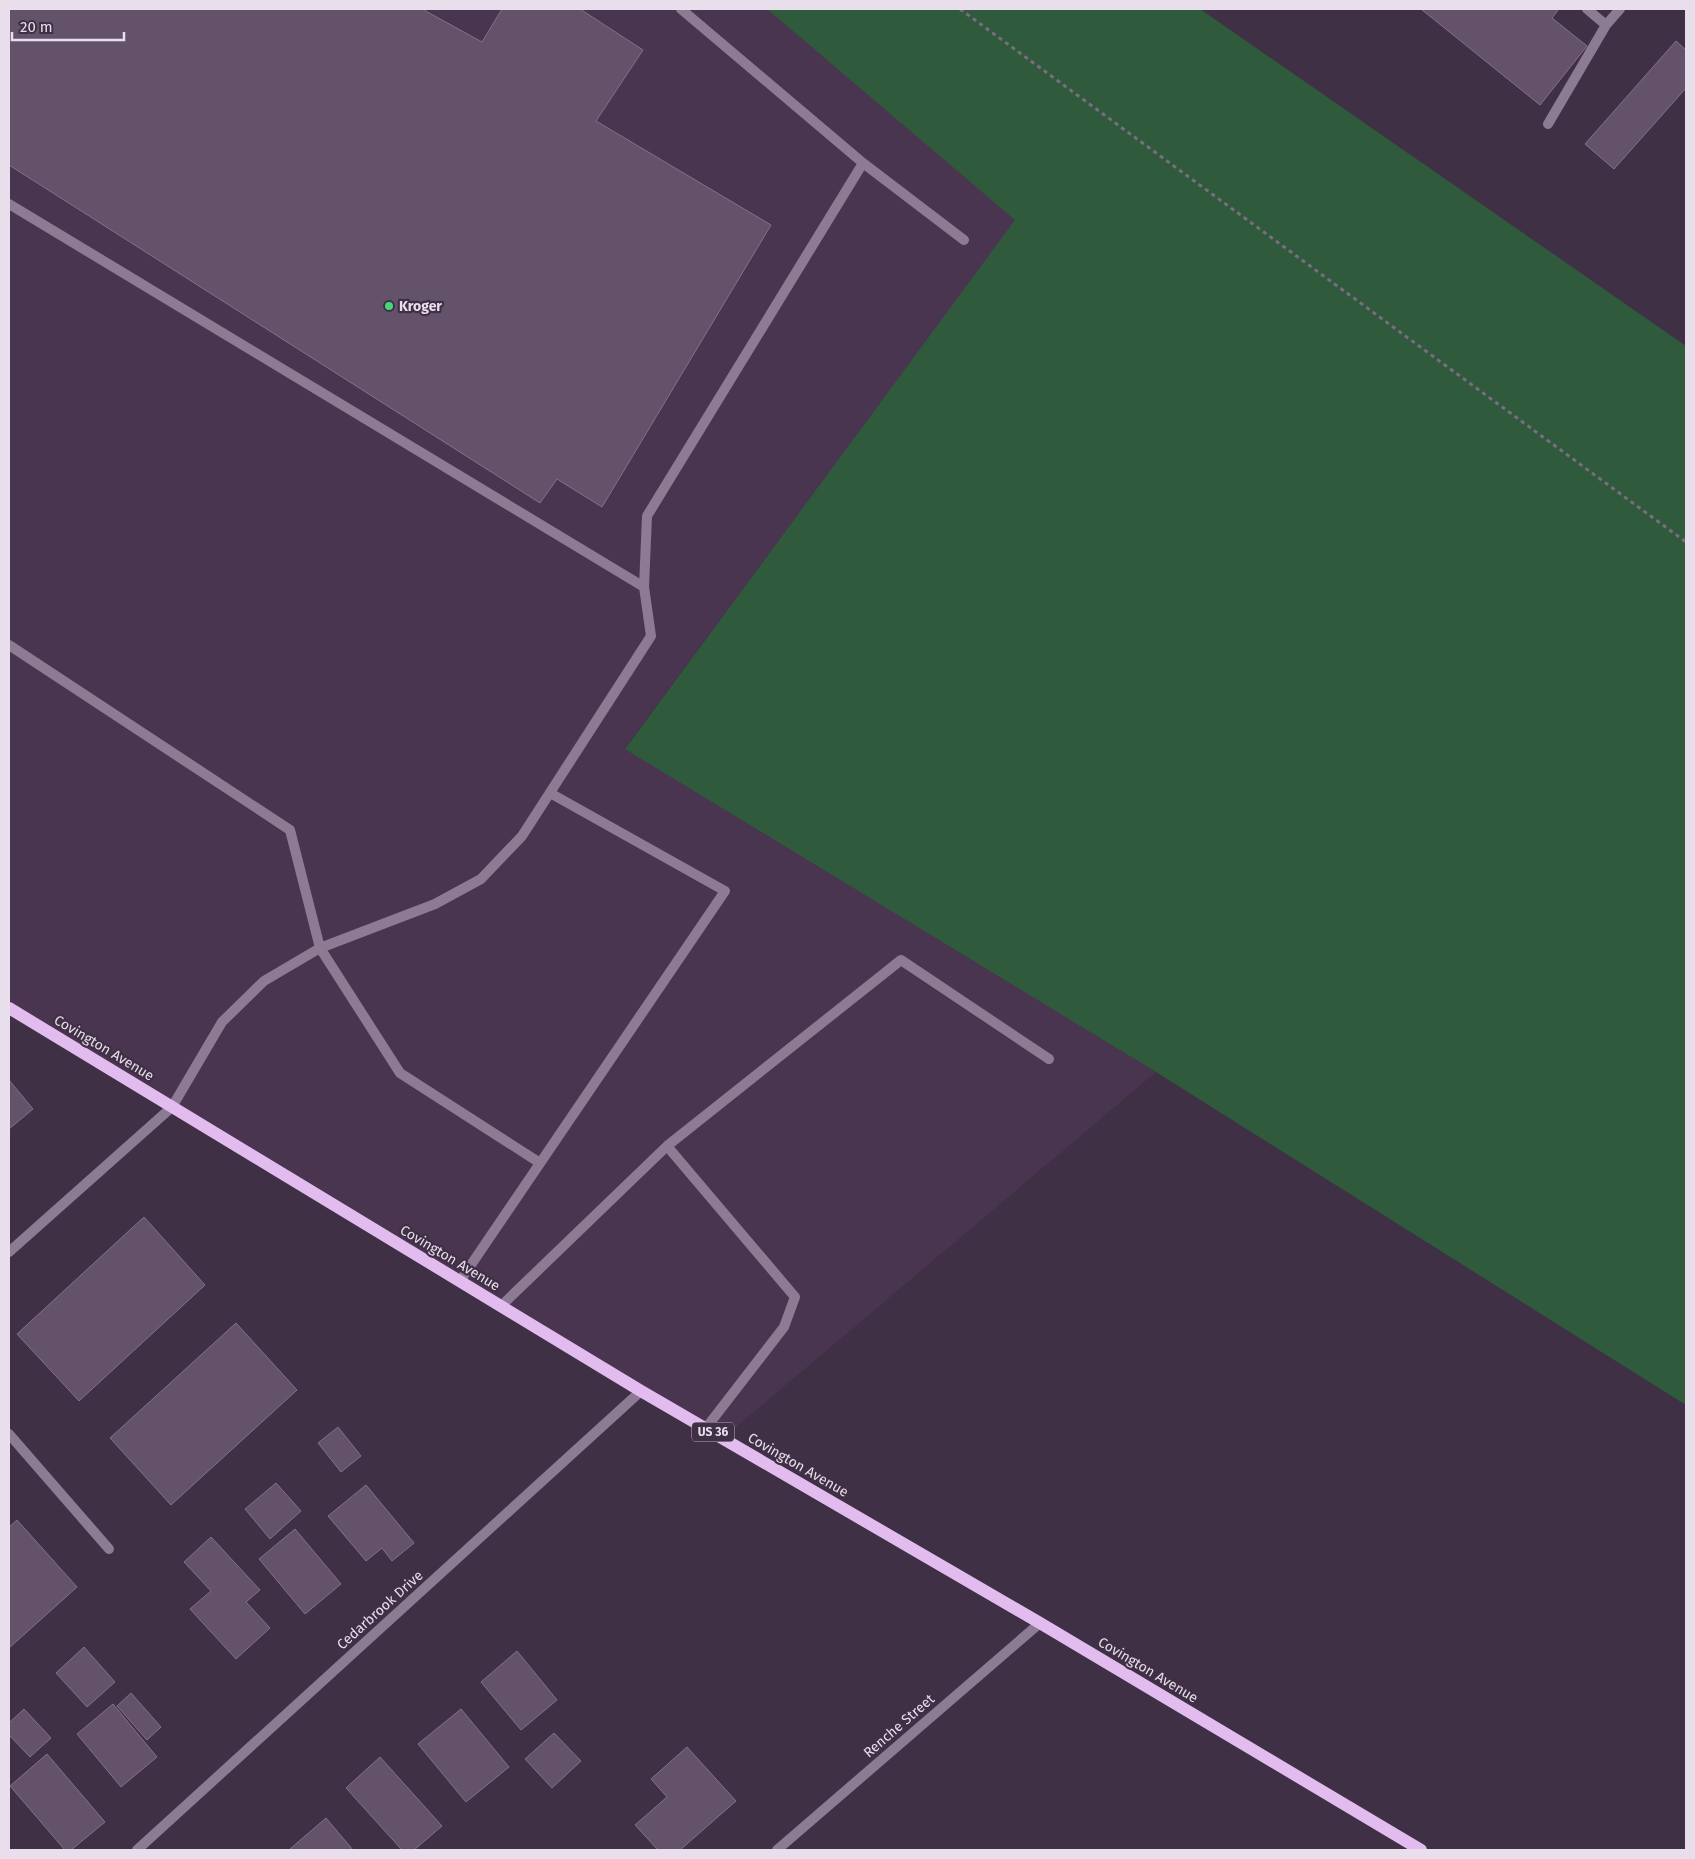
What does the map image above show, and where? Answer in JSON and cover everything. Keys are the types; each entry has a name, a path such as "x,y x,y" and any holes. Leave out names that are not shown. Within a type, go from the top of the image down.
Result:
{"main road":[{"name":"Covington Avenue","path":"9,1008 641,1391 1040,1623 1421,1850"}],"street":[{"path":"681,9 863,163 964,240"},
{"path":"1587,9 1606,25"},
{"path":"1548,124 1606,25 1620,9"},
{"path":"9,1252 172,1107 222,1022 264,981 320,948 435,904 481,879 522,836 651,636 644,587 647,516 863,163"},
{"path":"9,204 644,587"},
{"path":"9,645 290,830 320,948 400,1073 540,1163"},
{"path":"460,1281 725,890 550,793"},
{"path":"501,1306 666,1146 901,960 1048,1059"},
{"path":"666,1146 794,1297 784,1327 706,1428"},
{"name":"Cedarbrook Drive","path":"137,1850 641,1391"},
{"path":"9,1434 109,1549"},
{"name":"Renche Street","path":"777,1850 1040,1623"}],"path":[{"path":"960,9 1686,542"}],"shaded area":[{"path":"9,9 767,9 1016,220 625,748 1156,1072 723,1438 9,1008"}],"green space":[{"path":"767,9 1200,9 1686,346 1686,1405 1156,1072 625,749 1015,220"}],"building":[{"path":"9,9 422,9 482,42 502,9 580,9 643,50 596,121 771,225 602,507 557,479 540,503 9,165"},
{"path":"1421,9 1557,9 1552,18 1587,46 1540,105"},
{"path":"1676,41 1686,50 1686,88 1614,169 1585,144"},
{"path":"9,1080 33,1109 9,1129"},
{"path":"144,1217 205,1285 79,1401 17,1334"},
{"path":"236,1323 297,1390 171,1505 110,1438"},
{"path":"338,1427 361,1456 341,1472 318,1443"},
{"path":"276,1483 301,1511 270,1539 245,1509"},
{"path":"366,1485 414,1543 392,1561 382,1548 366,1561 328,1516"},
{"path":"17,1520 77,1587 9,1648 9,1527"},
{"path":"295,1529 341,1584 305,1614 259,1559"},
{"path":"211,1537 260,1590 246,1602 270,1628 236,1659 190,1609 211,1591 184,1562"},
{"path":"84,1647 115,1682 87,1707 56,1673"},
{"path":"517,1651 557,1700 521,1730 481,1682"},
{"path":"131,1693 161,1727 147,1740 117,1706"},
{"path":"113,1704 157,1757 121,1787 77,1734"},
{"path":"24,1709 51,1738 30,1757 9,1735 9,1723"},
{"path":"461,1709 509,1767 466,1802 418,1744"},
{"path":"554,1733 581,1761 552,1788 525,1759"},
{"path":"687,1747 736,1801 680,1850 658,1850 635,1825 667,1797 651,1779"},
{"path":"47,1754 105,1822 71,1850 65,1850 10,1786"},
{"path":"380,1757 442,1826 414,1850 402,1850 346,1788"},
{"path":"326,1818 353,1850 290,1849"}],"place":[{"name":"Kroger","path":"389,306"}]}
